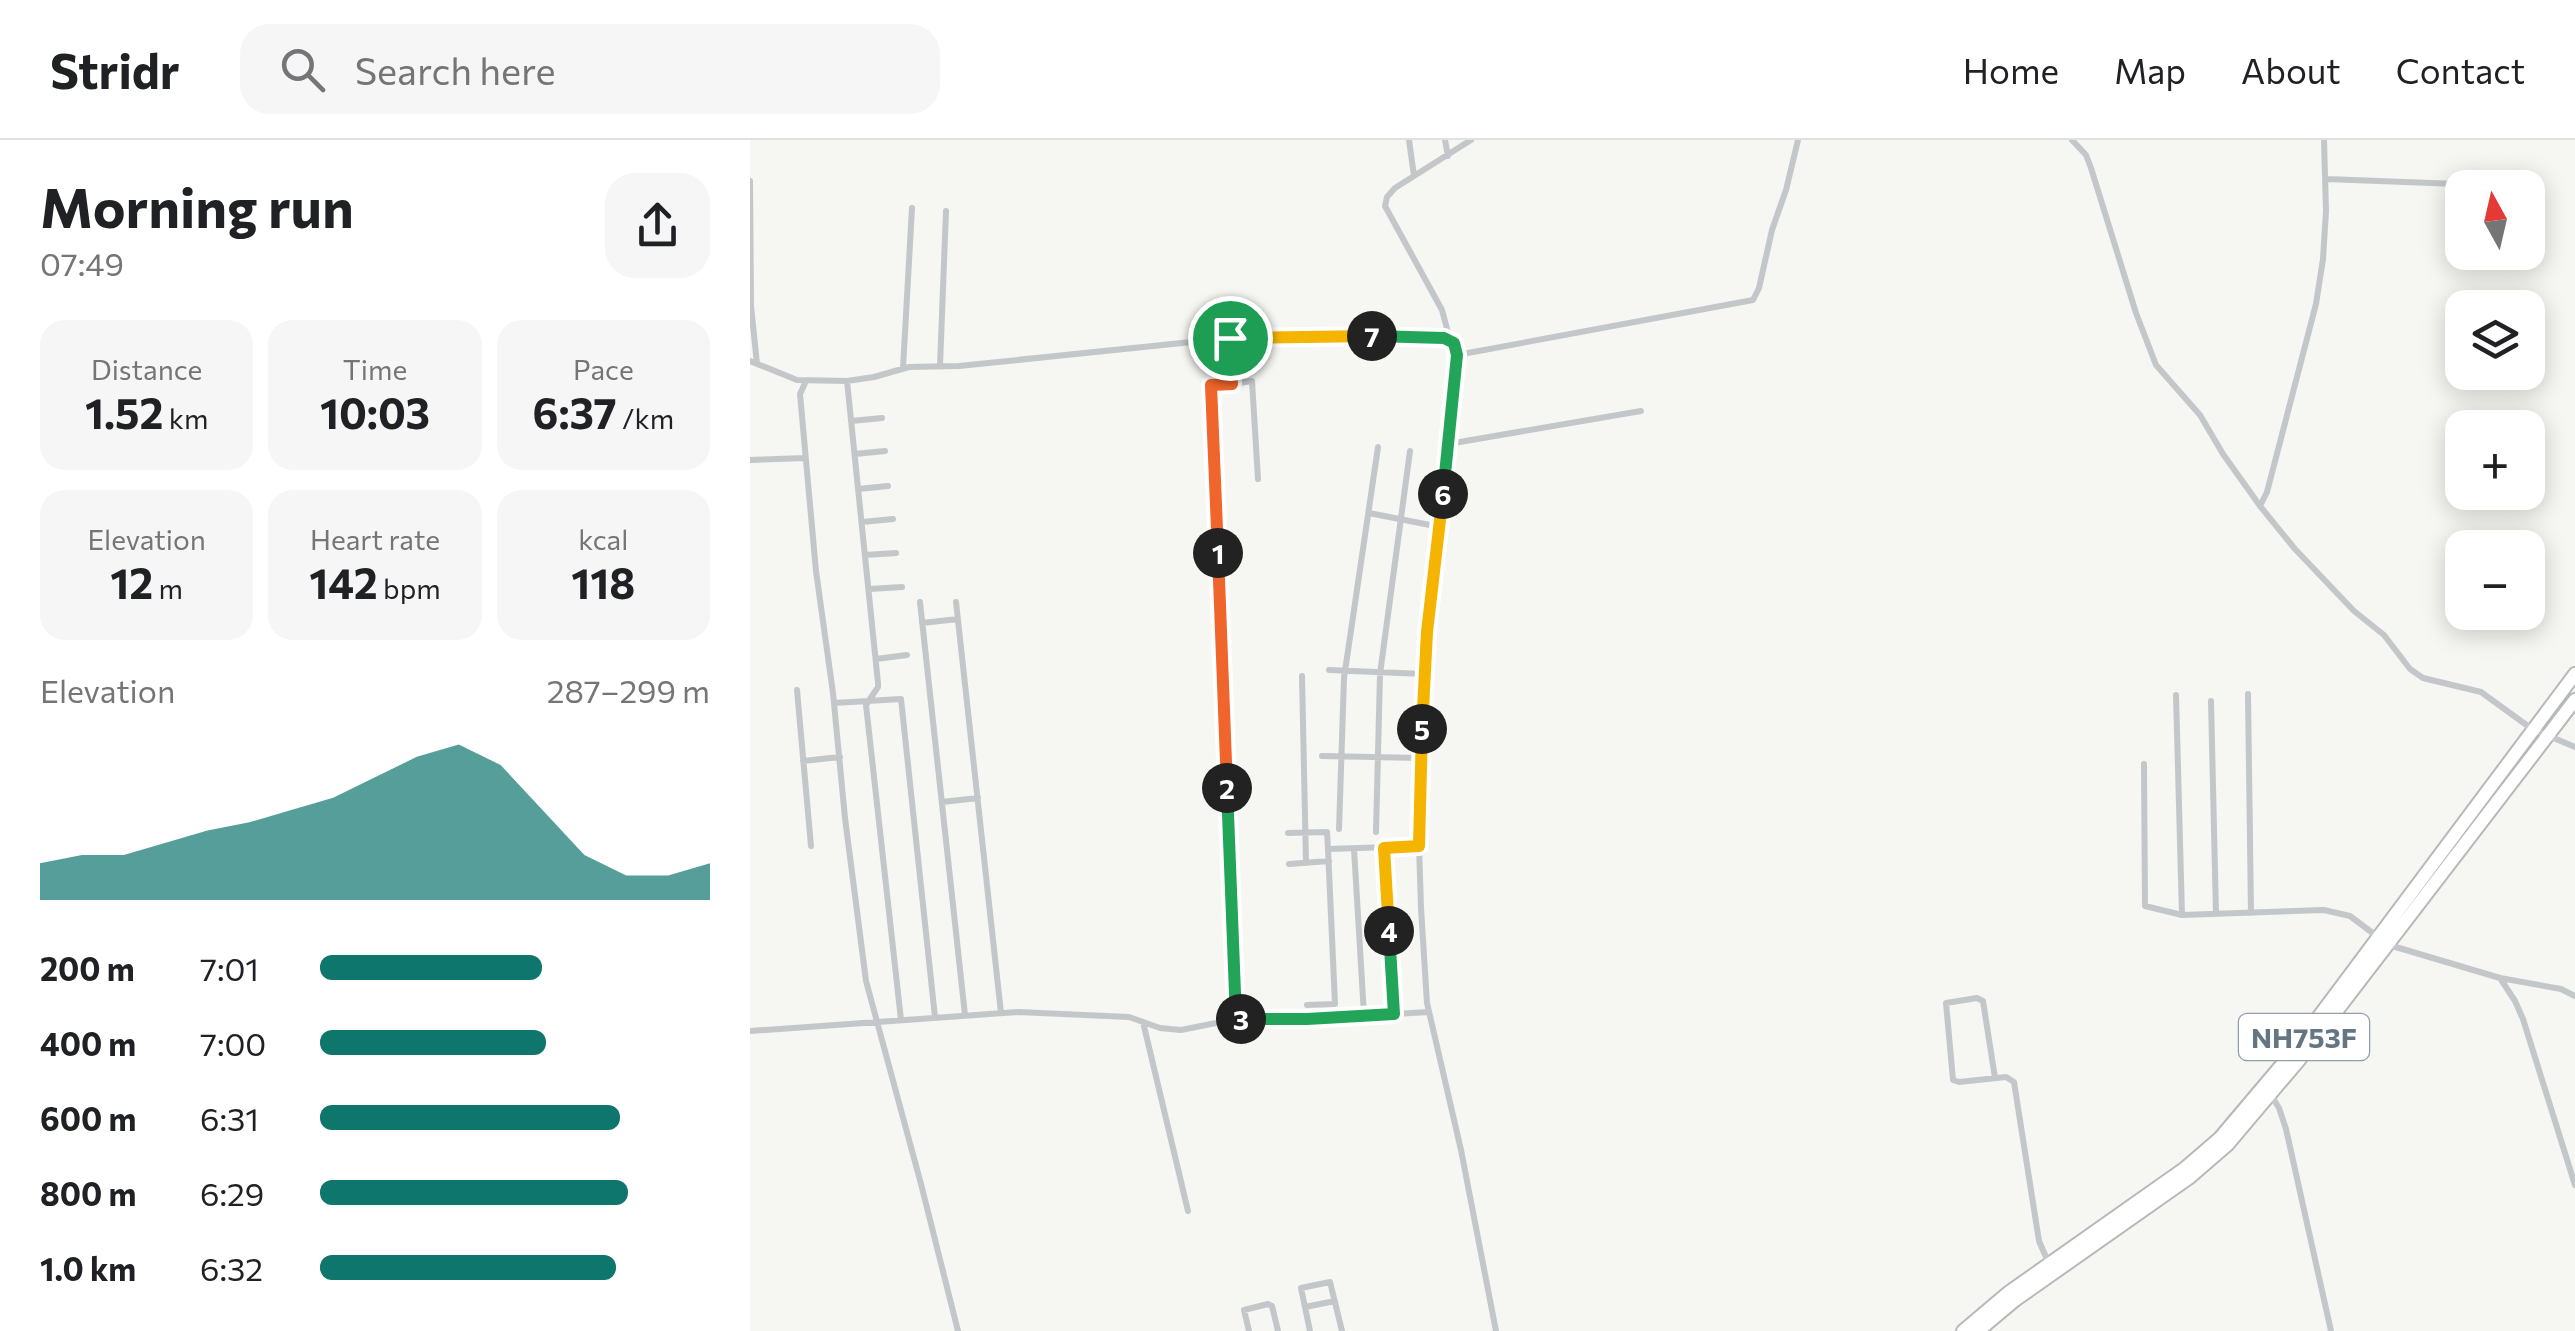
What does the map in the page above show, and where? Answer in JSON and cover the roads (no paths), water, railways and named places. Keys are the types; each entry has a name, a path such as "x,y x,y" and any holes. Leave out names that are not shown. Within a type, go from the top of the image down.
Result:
{"highway":[{"name":"NH753F","path":"1978,1331 2014,1300 2190,1177 2228,1145 2383,941 2532,728 2575,674"},
{"name":"NH753F","path":"1963,1331 2008,1292 2184,1169 2220,1138 2292,1054 2575,700"}],"street":[{"path":"1409,140 1414,176"},
{"path":"1445,140 1448,156"},
{"path":"1472,140 1395,188 1387,197 1386,206 1442,310 1457,355 1423,674 1421,908 1429,1012 1496,1331"},
{"path":"1457,355 1753,300 1798,140"},
{"path":"2072,140 2091,168 2156,365 2200,416 2260,506 2328,586 2384,634 2410,670 2423,678 2481,692 2532,728 2575,747"},
{"path":"2260,506 2270,482 2316,304 2323,259 2324,140"},
{"path":"2326,179 2445,184"},
{"path":"750,181 753,362 798,380 847,381 904,368 1230,338 1392,336 1450,340"},
{"path":"904,368 912,208"},
{"path":"940,366 946,211"},
{"path":"1230,338 1232,384"},
{"path":"806,380 800,394 816,571 863,963 958,1331"},
{"path":"847,381 878,687 866,705 901,1020"},
{"path":"1236,1019 1211,385 1252,381 1258,479"},
{"path":"1448,444 1641,412"},
{"path":"851,421 882,418"},
{"path":"1338,829 1345,671 1378,447"},
{"path":"854,454 885,451"},
{"path":"1376,832 1380,672 1410,452"},
{"path":"750,460 805,458"},
{"path":"858,489 888,486"},
{"path":"1368,513 1440,527"},
{"path":"862,522 893,518"},
{"path":"865,555 896,553"},
{"path":"869,589 902,587"},
{"path":"920,602 965,1015"},
{"path":"956,602 1001,1013"},
{"path":"922,623 958,619"},
{"path":"876,659 907,654"},
{"path":"1330,670 1423,674"},
{"path":"1302,676 1306,862"},
{"path":"798,690 810,846"},
{"path":"2248,694 2251,913"},
{"path":"2176,696 2182,916"},
{"path":"834,703 901,699 935,1017"},
{"path":"2211,701 2216,914"},
{"path":"803,761 840,756"},
{"path":"1322,756 1421,758"},
{"path":"2144,764 2145,906 2182,916 2324,910 2358,922 2383,941 2500,978 2552,986 2575,996"},
{"path":"942,802 978,798"},
{"path":"1288,834 1327,832 1335,1004 1307,1005"},
{"path":"1328,849 1419,846"},
{"path":"1384,848 1394,1014"},
{"path":"1354,850 1364,1016"},
{"path":"1288,864 1328,861"},
{"path":"2500,978 2523,1019 2575,1185"},
{"path":"1995,1078 1983,1001 1976,998 1946,1003 1953,1080 1959,1082 2009,1077 2014,1082 2039,1241 2048,1264"},
{"path":"750,1031 1061,1012 1129,1017 1160,1028 1181,1030 1236,1019 1429,1012"},
{"path":"1142,1021 1188,1211"},
{"path":"2270,1094 2286,1129 2331,1331"},
{"path":"1310,1331 1301,1288 1330,1282 1342,1331"},
{"path":"1305,1307 1334,1301"},
{"path":"1248,1331 1246,1308 1268,1304 1272,1306 1278,1331"}]}
